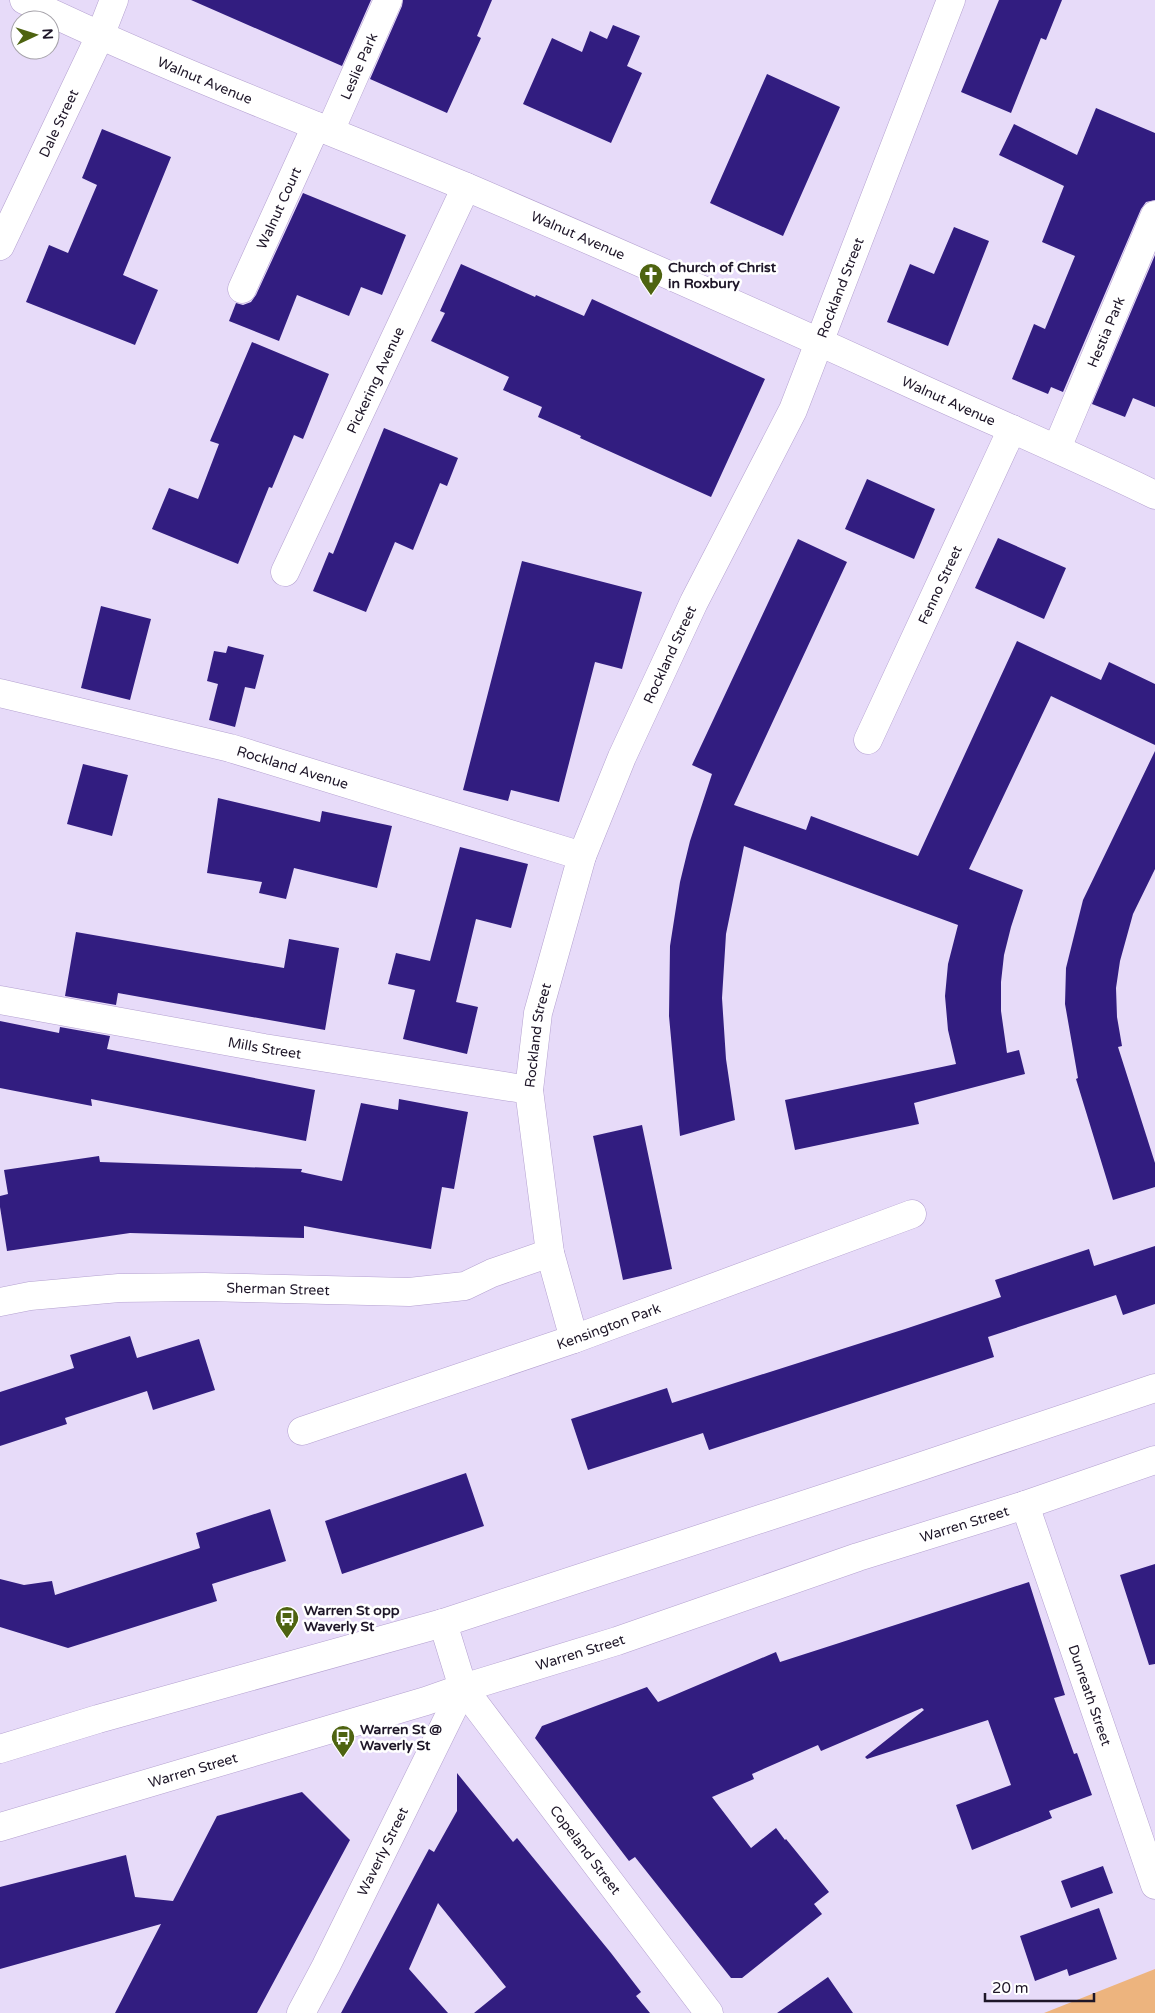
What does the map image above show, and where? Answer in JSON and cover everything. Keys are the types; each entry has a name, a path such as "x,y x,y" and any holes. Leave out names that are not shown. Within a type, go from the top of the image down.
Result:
{"street":[{"name":"Walnut Avenue","path":"24,0 100,36 466,187 1057,448 1155,495"},
{"name":"Dale Street","path":"0,246 100,36 114,0"},
{"name":"Leslie Park","path":"323,129 388,0"},
{"name":"Rockland Street","path":"574,1339 550,1253 529,1090 538,1013 582,856 630,740 694,602 793,410 951,0"},
{"name":"Walnut Court","path":"242,289 323,129"},
{"name":"Pickering Avenue","path":"285,572 466,187"},
{"name":"Hestia Park","path":"1057,448 1155,215"},
{"name":"Fenno Street","path":"868,740 1012,429"},
{"name":"Rockland Avenue","path":"0,693 230,748 582,856"},
{"name":"Mills Street","path":"0,1000 264,1048 529,1090"},
{"name":"Kensington Park","path":"302,1431 574,1339 912,1214"},
{"name":"Sherman Street","path":"0,1302 30,1296 119,1288 205,1287 409,1292 466,1286 492,1273 550,1253"},
{"path":"0,1749 98,1719 442,1623 1155,1388"},
{"name":"Warren Street","path":"0,1827 426,1701 617,1641 858,1557 1025,1505 1155,1460"},
{"name":"Dunreath Street","path":"1025,1505 1155,1885"},
{"name":"Copeland Street","path":"442,1623 463,1688 709,2013"},
{"name":"Waverly Street","path":"301,2013 463,1688"}],"shaded area":[{"path":"1155,1969 1155,2013 1044,2013"}],"building":[{"path":"191,0 371,0 342,66"},
{"path":"403,0 492,0 477,36 481,38 447,113 370,79"},
{"path":"999,0 1062,0 1046,40 1041,38 1011,113 961,92"},
{"path":"613,25 640,36 627,66 642,73 611,143 523,104 552,38 582,52 590,31 607,39"},
{"path":"767,74 840,107 783,236 710,203"},
{"path":"1096,108 1155,133 1155,200 1146,202 1141,209 1063,392 1051,387 1048,394 1012,379 1034,324 1045,329 1075,256 1042,242 1064,186 999,155 1014,124 1077,155"},
{"path":"102,129 171,157 123,275 158,290 135,345 26,302 49,245 68,253 97,185 82,178"},
{"path":"303,193 406,235 382,295 361,287 349,316 297,295 279,341 229,321 236,303 243,305 251,302 256,295"},
{"path":"954,227 989,241 948,346 887,322 910,264 934,274"},
{"path":"1155,255 1155,407 1133,398 1125,417 1092,404"},
{"path":"461,264 535,297 536,295 584,316 592,299 765,379 711,497 538,417 542,407 503,390 509,377 431,341 445,313 440,311"},
{"path":"252,342 329,374 303,439 294,435 272,488 269,487 238,564 152,529 169,488 198,499 219,444 210,441"},
{"path":"384,428 458,458 447,486 440,483 413,550 395,542 366,612 313,591 329,552 333,554"},
{"path":"867,479 935,509 914,559 845,529"},
{"path":"998,538 1066,568 1044,619 975,588"},
{"path":"798,539 847,562 734,805 806,830 811,816 918,856 1017,641 1101,680 1109,662 1155,684 1155,745 1051,696 969,869 1023,890 1004,955 1001,982 1001,1011 1007,1053 1019,1050 1025,1074 914,1103 919,1124 795,1150 785,1100 956,1064 948,1030 945,996 948,964 958,925 744,846 726,934 722,998 726,1059 735,1120 680,1136 669,1016 670,946 680,882 690,841 712,774 692,765"},
{"path":"522,561 642,592 622,669 595,662 559,802 511,790 508,801 463,790"},
{"path":"101,606 151,619 130,700 81,688"},
{"path":"228,646 264,655 255,689 245,687 235,727 209,720 218,684 207,681 214,651 226,653"},
{"path":"1155,751 1155,869 1133,914 1120,961 1116,988 1117,1017 1122,1046 1118,1047 1155,1163 1155,1187 1113,1200 1076,1079 1078,1078 1065,1004 1066,968 1083,900"},
{"path":"83,764 128,775 112,836 67,824"},
{"path":"218,798 320,822 322,811 392,826 377,888 294,868 286,899 259,893 262,882 207,873"},
{"path":"460,847 528,864 511,928 476,919 456,1002 478,1007 467,1054 403,1039 415,990 388,984 396,953 430,961"},
{"path":"76,932 284,968 289,939 339,948 325,1030 118,993 116,1005 65,996"},
{"path":"0,1021 59,1033 60,1027 110,1036 107,1049 315,1090 306,1141 91,1099 92,1106 0,1088"},
{"path":"399,1099 468,1112 454,1189 442,1187 431,1249 304,1226 304,1238 130,1233 7,1251 0,1207 0,1196 8,1194 4,1170 99,1156 100,1162 302,1169 301,1172 342,1181 361,1103 398,1110"},
{"path":"642,1125 672,1269 623,1280 593,1136"},
{"path":"1155,1246 1155,1304 1123,1315 1116,1295 988,1337 994,1357 709,1450 703,1433 588,1470 571,1419 667,1388 672,1403 905,1329 1001,1297 995,1280 1089,1249 1094,1266"},
{"path":"130,1336 137,1358 199,1339 215,1390 153,1410 147,1391 65,1418 67,1424 0,1446 0,1392 74,1368 70,1355"},
{"path":"466,1473 484,1526 342,1574 325,1521"},
{"path":"270,1509 286,1561 212,1584 217,1601 68,1648 0,1627 0,1579 24,1585 52,1581 55,1595 200,1548 196,1533"},
{"path":"1155,1564 1155,1664 1149,1665 1120,1575"},
{"path":"1029,1582 1065,1695 1054,1698 1074,1754 1077,1753 1092,1795 1049,1811 1052,1818 972,1850 956,1805 1011,1785 988,1720 867,1759 865,1757 924,1710 922,1708 821,1751 818,1745 752,1774 754,1779 712,1797 751,1848 776,1828 829,1892 814,1904 822,1914 742,1978 731,1978 635,1857 629,1861 535,1738 542,1726 647,1687 658,1702 776,1652 780,1662"},
{"path":"457,1773 513,1842 517,1838 611,1953 641,1992 636,1996 650,2013 474,2013 506,1987 438,1903 409,1969 448,2013 341,2013 429,1849 434,1852 457,1811"},
{"path":"302,1792 350,1840 257,2013 115,2013 161,1924 0,1969 0,1887 126,1855 135,1897 173,1901 217,1816"},
{"path":"1103,1866 1113,1893 1071,1908 1061,1881"},
{"path":"1099,1908 1117,1959 1069,1976 1067,1969 1035,1981 1020,1936"},
{"path":"828,1977 853,2013 777,2013"}],"place":[{"name":"Church of Christ in Roxbury","path":"651,296"},
{"name":"Warren St opp Waverly St","path":"287,1639"},
{"name":"Warren St @ Waverly St","path":"343,1758"}]}
